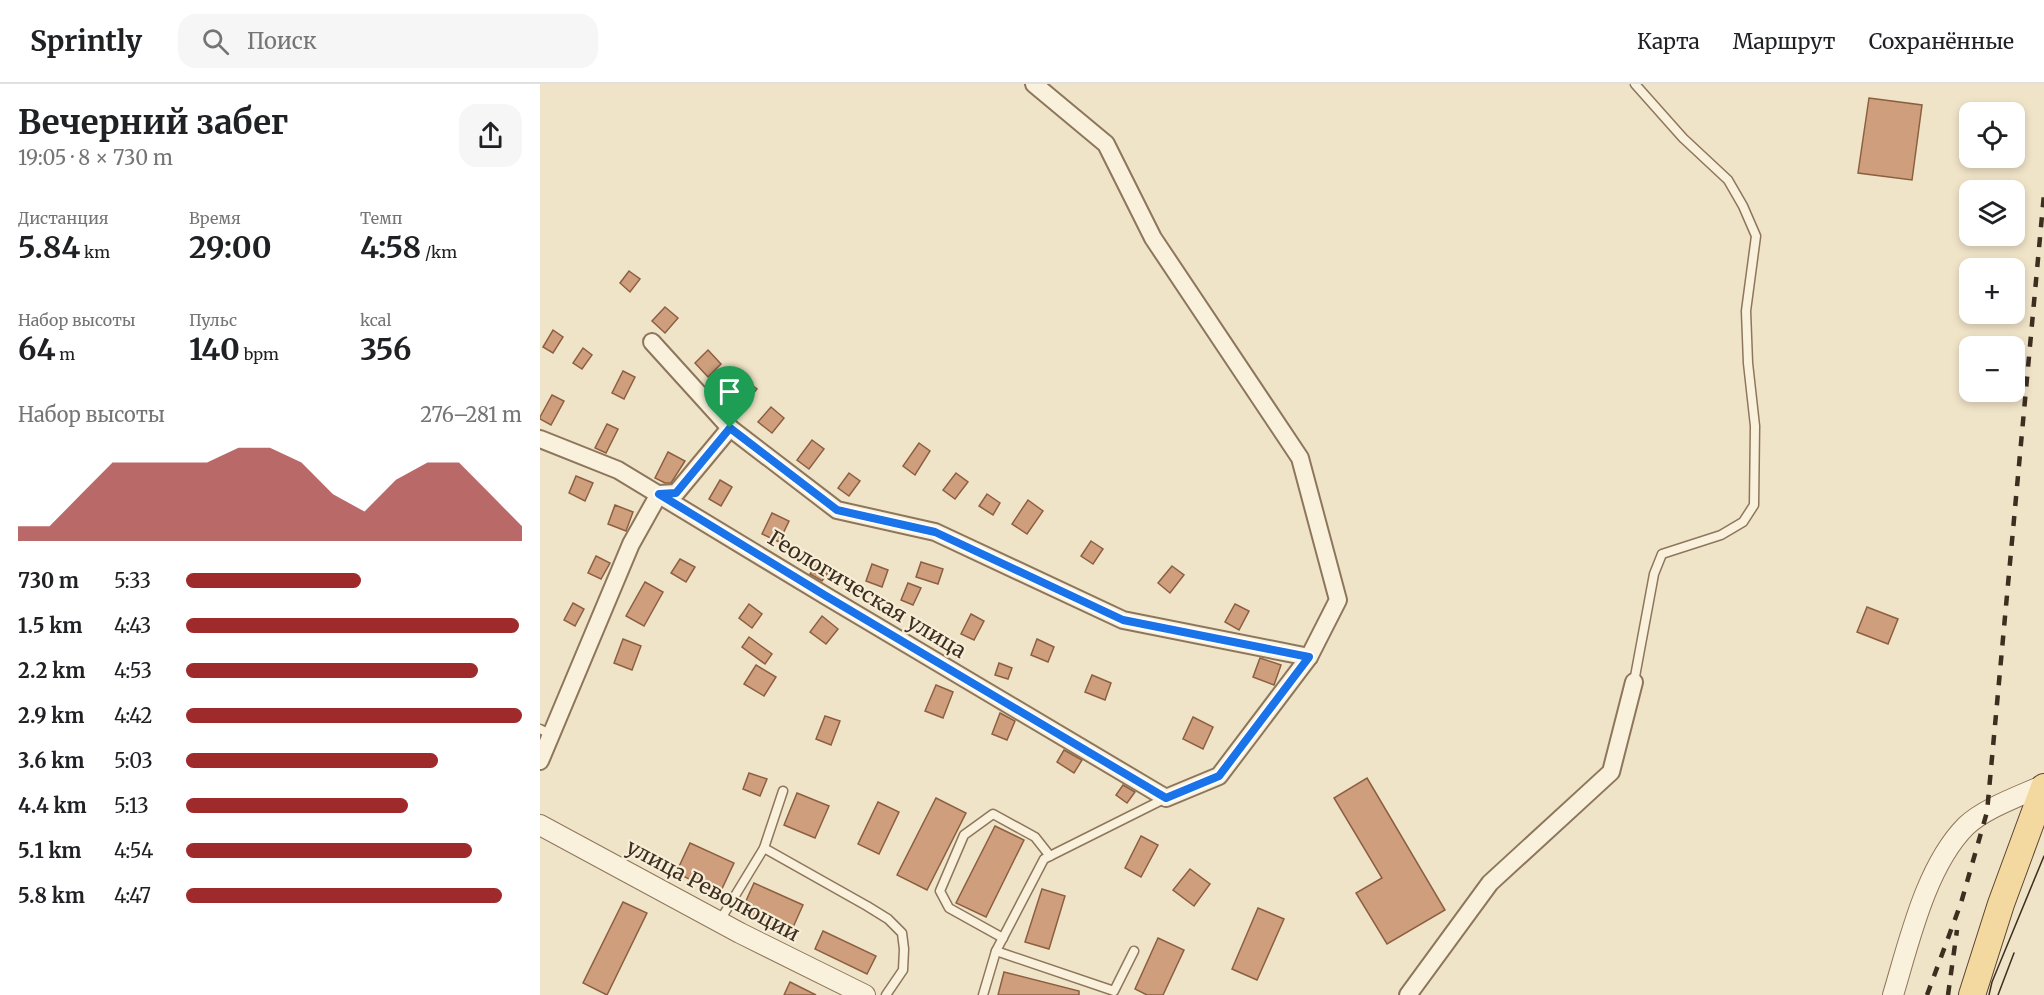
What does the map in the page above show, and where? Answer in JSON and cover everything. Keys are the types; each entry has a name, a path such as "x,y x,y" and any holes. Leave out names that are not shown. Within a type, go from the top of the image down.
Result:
{"main road":[{"path":"1972,995 2001,904 2044,786"}],"street":[{"path":"1034,84 1106,144 1153,238 1300,458 1338,600 1309,657 1219,776 1166,798"},
{"path":"652,342 730,428 837,510 935,532 1123,620 1309,657"},
{"path":"540,761 546,732 631,544 659,494 676,493 730,428"},
{"name":"Геологическая улица","path":"540,439 618,470 1166,798"},
{"path":"1408,995 1490,883 1611,772 1634,682"},
{"path":"1893,995 1910,938 1935,869 1949,847 1967,825 1987,812 2044,786"},
{"name":"улица Революции","path":"540,825 855,993"}],"lane":[{"path":"1634,682 1654,574 1662,554 1720,535 1743,522 1754,505 1755,426 1748,363 1746,311 1756,236 1728,180 1683,138 1635,84"},
{"path":"719,922 764,848 783,791"},
{"path":"983,995 996,951 1044,859 1166,798"},
{"path":"1003,938 949,908 940,891 964,835 993,814 1035,837 1050,856"},
{"path":"764,848 867,906 888,919 902,933 903,970 886,995"},
{"path":"996,951 1114,991 1134,951"}],"building":[{"path":"1869,98 1922,105 1912,180 1858,173"},
{"path":"629,271 640,279 630,292 620,283"},
{"path":"665,307 678,318 665,333 652,321"},
{"path":"553,330 563,337 553,353 543,347"},
{"path":"583,348 592,355 582,369 573,363"},
{"path":"708,350 721,364 708,377 695,363"},
{"path":"623,371 635,377 624,399 612,393"},
{"path":"745,380 757,389 742,407 731,398"},
{"path":"552,395 564,401 551,425 540,417"},
{"path":"771,407 784,418 772,433 758,422"},
{"path":"607,424 618,429 606,453 595,448"},
{"path":"812,440 824,449 809,469 797,460"},
{"path":"919,443 930,451 915,475 903,466"},
{"path":"668,452 685,461 671,483 665,483 655,478"},
{"path":"849,473 860,481 849,496 838,488"},
{"path":"956,473 968,482 955,499 943,490"},
{"path":"576,476 593,483 585,501 569,493"},
{"path":"720,480 732,487 721,506 709,499"},
{"path":"987,494 1000,503 993,515 979,506"},
{"path":"1028,500 1043,511 1027,534 1012,524"},
{"path":"615,505 633,512 626,531 608,524"},
{"path":"772,513 789,521 779,542 762,534"},
{"path":"1091,541 1103,549 1093,564 1081,556"},
{"path":"596,556 610,563 601,579 588,573"},
{"path":"680,559 695,567 686,582 671,573"},
{"path":"921,562 943,569 938,584 916,577"},
{"path":"818,563 829,571 822,581 810,574"},
{"path":"872,564 888,570 882,587 866,581"},
{"path":"1172,566 1184,575 1170,593 1158,583"},
{"path":"645,582 663,592 644,626 626,616"},
{"path":"908,583 921,588 913,605 901,600"},
{"path":"573,603 584,609 575,626 564,620"},
{"path":"749,604 762,614 752,628 739,618"},
{"path":"1235,604 1249,611 1239,630 1225,622"},
{"path":"1867,607 1898,619 1888,644 1857,632"},
{"path":"971,614 984,621 974,640 961,634"},
{"path":"822,616 838,629 826,644 810,632"},
{"path":"749,637 772,654 765,664 742,647"},
{"path":"623,639 641,646 632,670 614,663"},
{"path":"1037,639 1054,647 1048,662 1031,655"},
{"path":"1260,658 1281,665 1274,685 1253,677"},
{"path":"999,663 1012,668 1008,679 995,675"},
{"path":"756,665 776,677 764,696 744,684"},
{"path":"1092,675 1111,683 1105,700 1085,692"},
{"path":"936,685 953,692 943,718 925,711"},
{"path":"1000,713 1015,721 1007,740 992,734"},
{"path":"825,716 840,721 831,745 816,739"},
{"path":"1193,717 1213,727 1203,749 1183,739"},
{"path":"1064,750 1082,760 1074,773 1057,762"},
{"path":"749,773 767,779 760,796 743,789"},
{"path":"1367,778 1445,910 1387,944 1356,893 1382,878 1334,798"},
{"path":"1123,785 1135,792 1127,803 1116,795"},
{"path":"797,793 829,806 815,838 784,825"},
{"path":"936,798 966,813 927,890 897,875"},
{"path":"878,802 899,812 879,854 858,844"},
{"path":"995,826 1024,840 986,917 956,903"},
{"path":"1141,836 1158,845 1141,877 1125,868"},
{"path":"690,843 734,863 720,893 676,873"},
{"path":"1190,869 1210,884 1194,906 1173,890"},
{"path":"754,883 803,905 790,934 741,912"},
{"path":"1042,889 1065,896 1049,949 1025,942"},
{"path":"623,902 647,913 607,995 583,983"},
{"path":"1258,908 1284,919 1257,980 1232,969"},
{"path":"823,931 876,956 867,974 815,949"},
{"path":"1158,938 1184,950 1163,995 1147,995 1135,989"},
{"path":"1004,972 1079,991 1079,995 998,995"},
{"path":"790,982 816,995 784,995"}],"tram line":[{"path":"1989,995 1992,982 2044,856"},
{"path":"1998,995 2014,953"}],"railway":[{"path":"1927,995 1961,903 1987,812 2044,194"},
{"path":"1948,995 1957,930"}],"route":[{"path":"730,428 837,510 935,532 1123,620 1309,657 1219,776 1166,798 659,494 676,493 730,428"}]}
